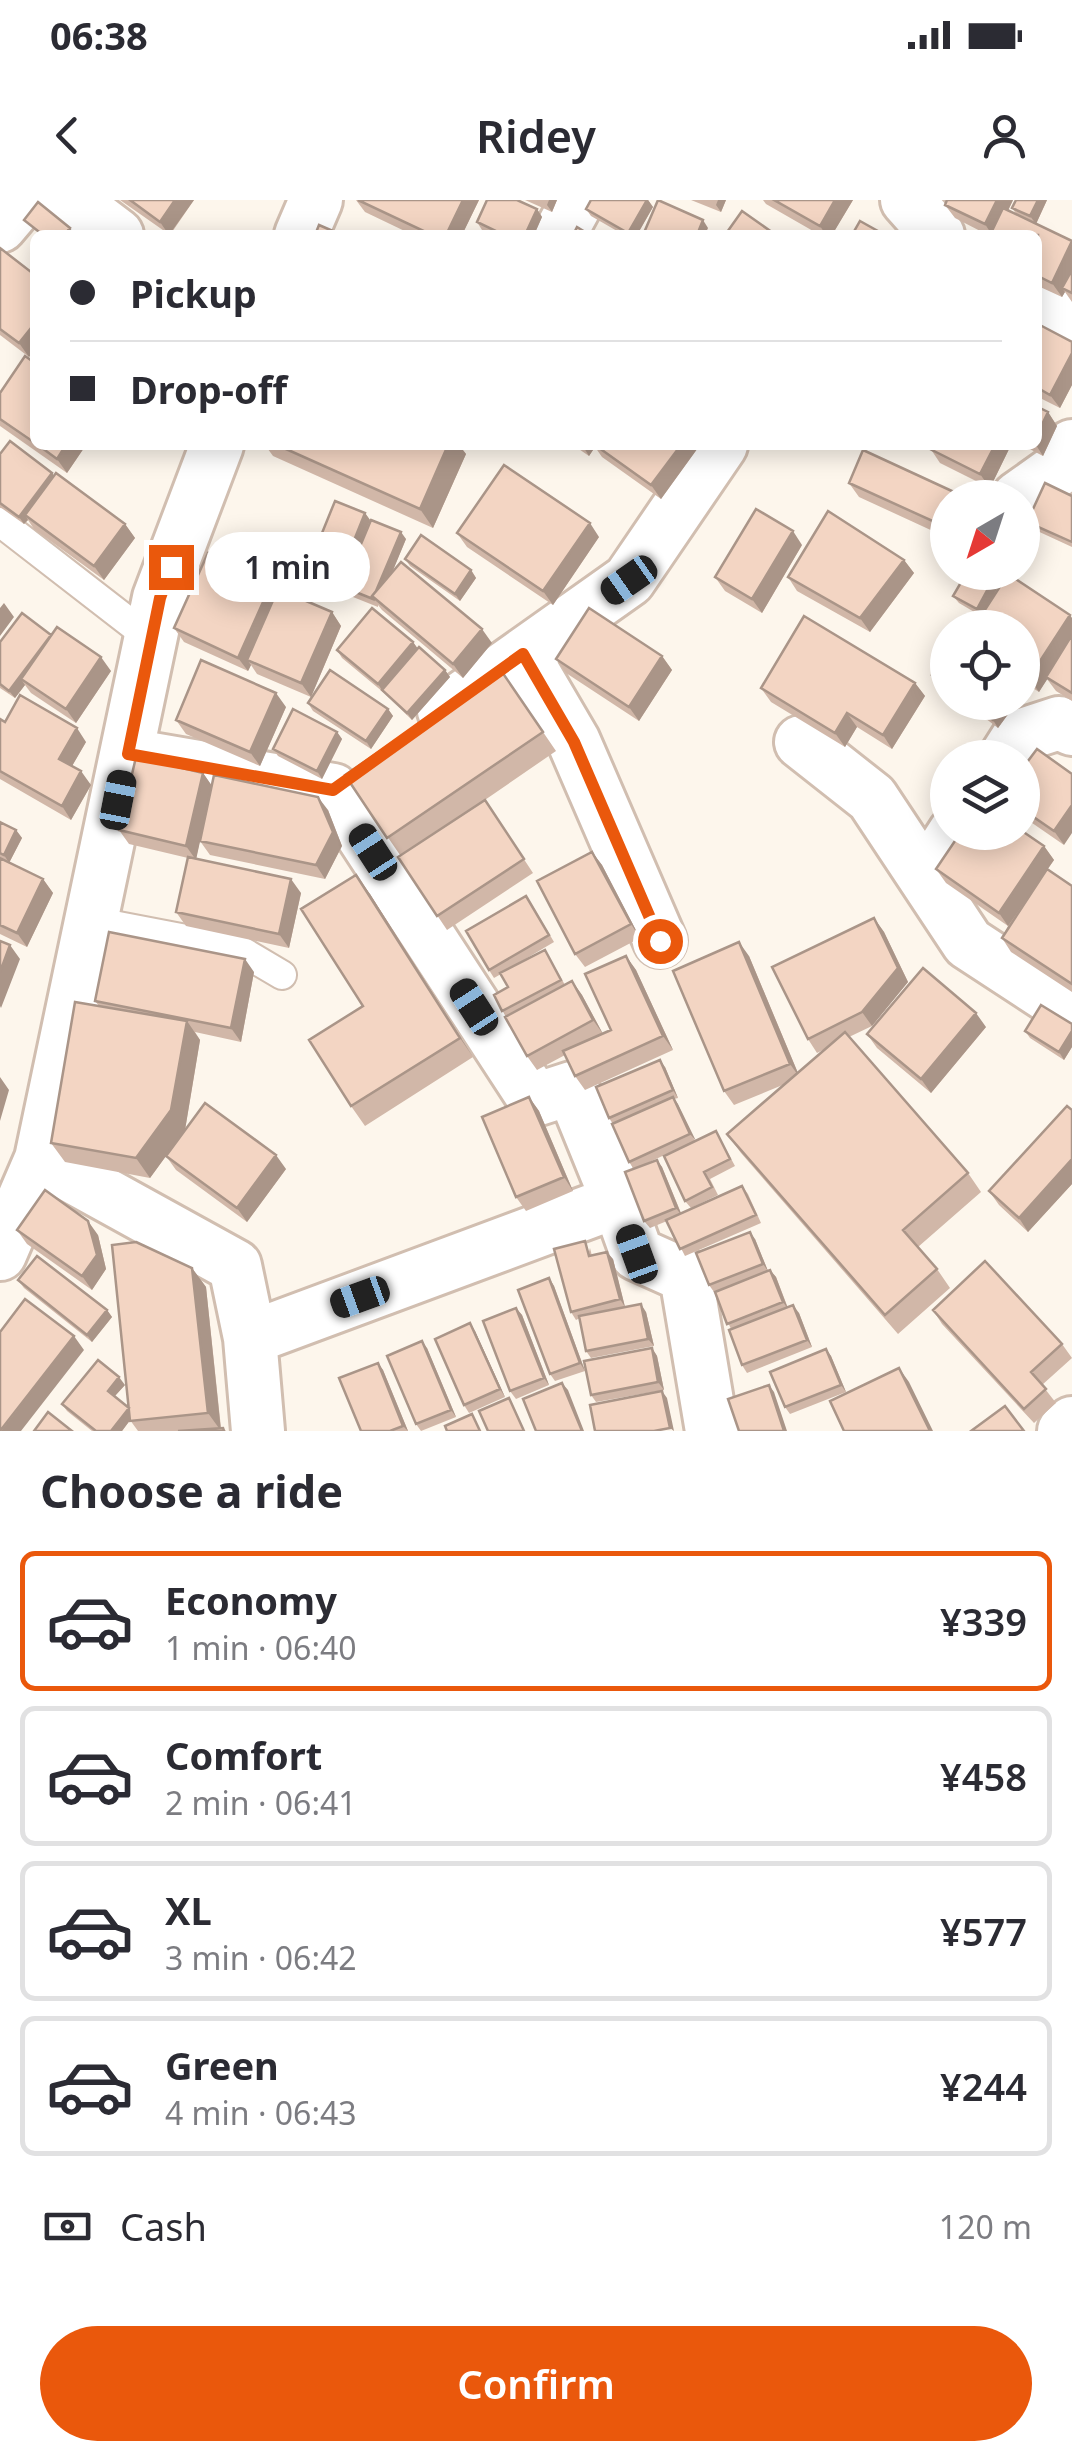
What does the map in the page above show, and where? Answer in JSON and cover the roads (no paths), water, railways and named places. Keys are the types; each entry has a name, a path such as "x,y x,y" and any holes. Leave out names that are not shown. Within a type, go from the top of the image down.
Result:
{"street":[{"path":"0,226 22,200"},
{"path":"71,200 110,230"},
{"path":"303,230 316,200"},
{"path":"562,230 578,200"},
{"path":"907,200 934,230"},
{"path":"1042,304 1072,320"},
{"path":"0,1254 41,1159 160,598 215,450"},
{"path":"412,734 629,580 717,450"},
{"path":"1040,482 1069,460"},
{"path":"523,654 574,742 660,941"},
{"path":"1017,740 1060,724 1072,728"},
{"path":"800,742 872,798 968,943 1072,1011"},
{"path":"128,754 349,779 534,1100 572,1088 637,1254 686,1276 712,1431"},
{"path":"926,877 943,850"},
{"path":"41,1159 236,1266 250,1338 258,1431"},
{"path":"250,1338 618,1202"},
{"path":"1064,1431 1072,1422"}],"lane":[{"path":"0,522 152,639"},
{"path":"92,921 238,949 282,975"}]}
